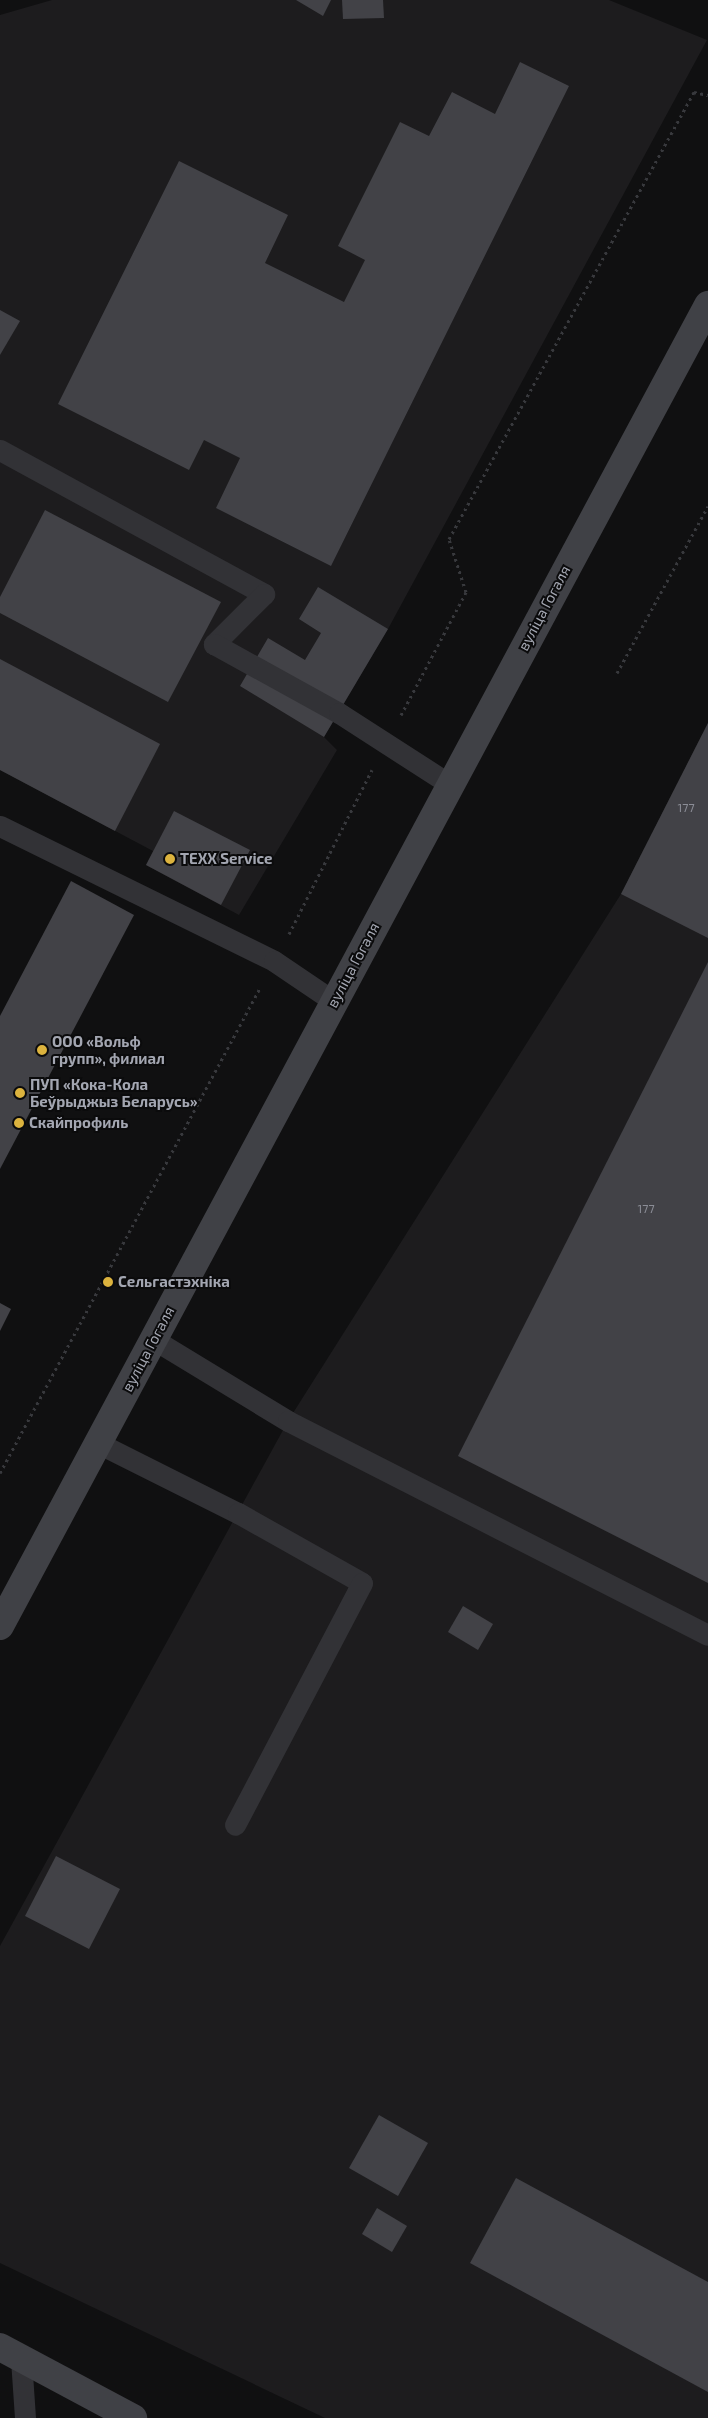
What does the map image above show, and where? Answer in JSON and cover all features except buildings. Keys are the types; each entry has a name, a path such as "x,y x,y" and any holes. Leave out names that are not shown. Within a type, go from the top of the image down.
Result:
{"main road":[{"name":"вуліца Гогаля","path":"0,1626 449,784 708,305"},
{"path":"10,2353 132,2418"}],"lane":[{"path":"0,450 264,594 214,644 339,713 385,745 449,784"},
{"path":"0,826 274,962 333,1001"},
{"path":"153,1339 288,1421 708,1635"},
{"path":"98,1443 238,1513 362,1582 235,1825"},
{"path":"10,2353 25,2418"}],"path":[{"path":"0,1473 274,962 466,592 449,539 694,92 708,95"},
{"path":"617,673 708,506"}],"shaded area":[{"path":"52,0 609,0 707,40 388,629 324,737 337,750 239,915 146,865 153,851 0,770 0,15"},
{"path":"708,723 708,2418 325,2418 0,2263 0,1946 288,1421 621,894"}],"place":[{"name":"TEXX Service","path":"170,859"},
{"name":"ООО «Вольф групп», филиал","path":"42,1050"},
{"name":"ПУП «Кока-Кола Беўрыджыз Беларусь»","path":"20,1093"},
{"name":"Скайпрофиль","path":"19,1123"},
{"name":"Сельгастэхніка","path":"108,1282"}]}
